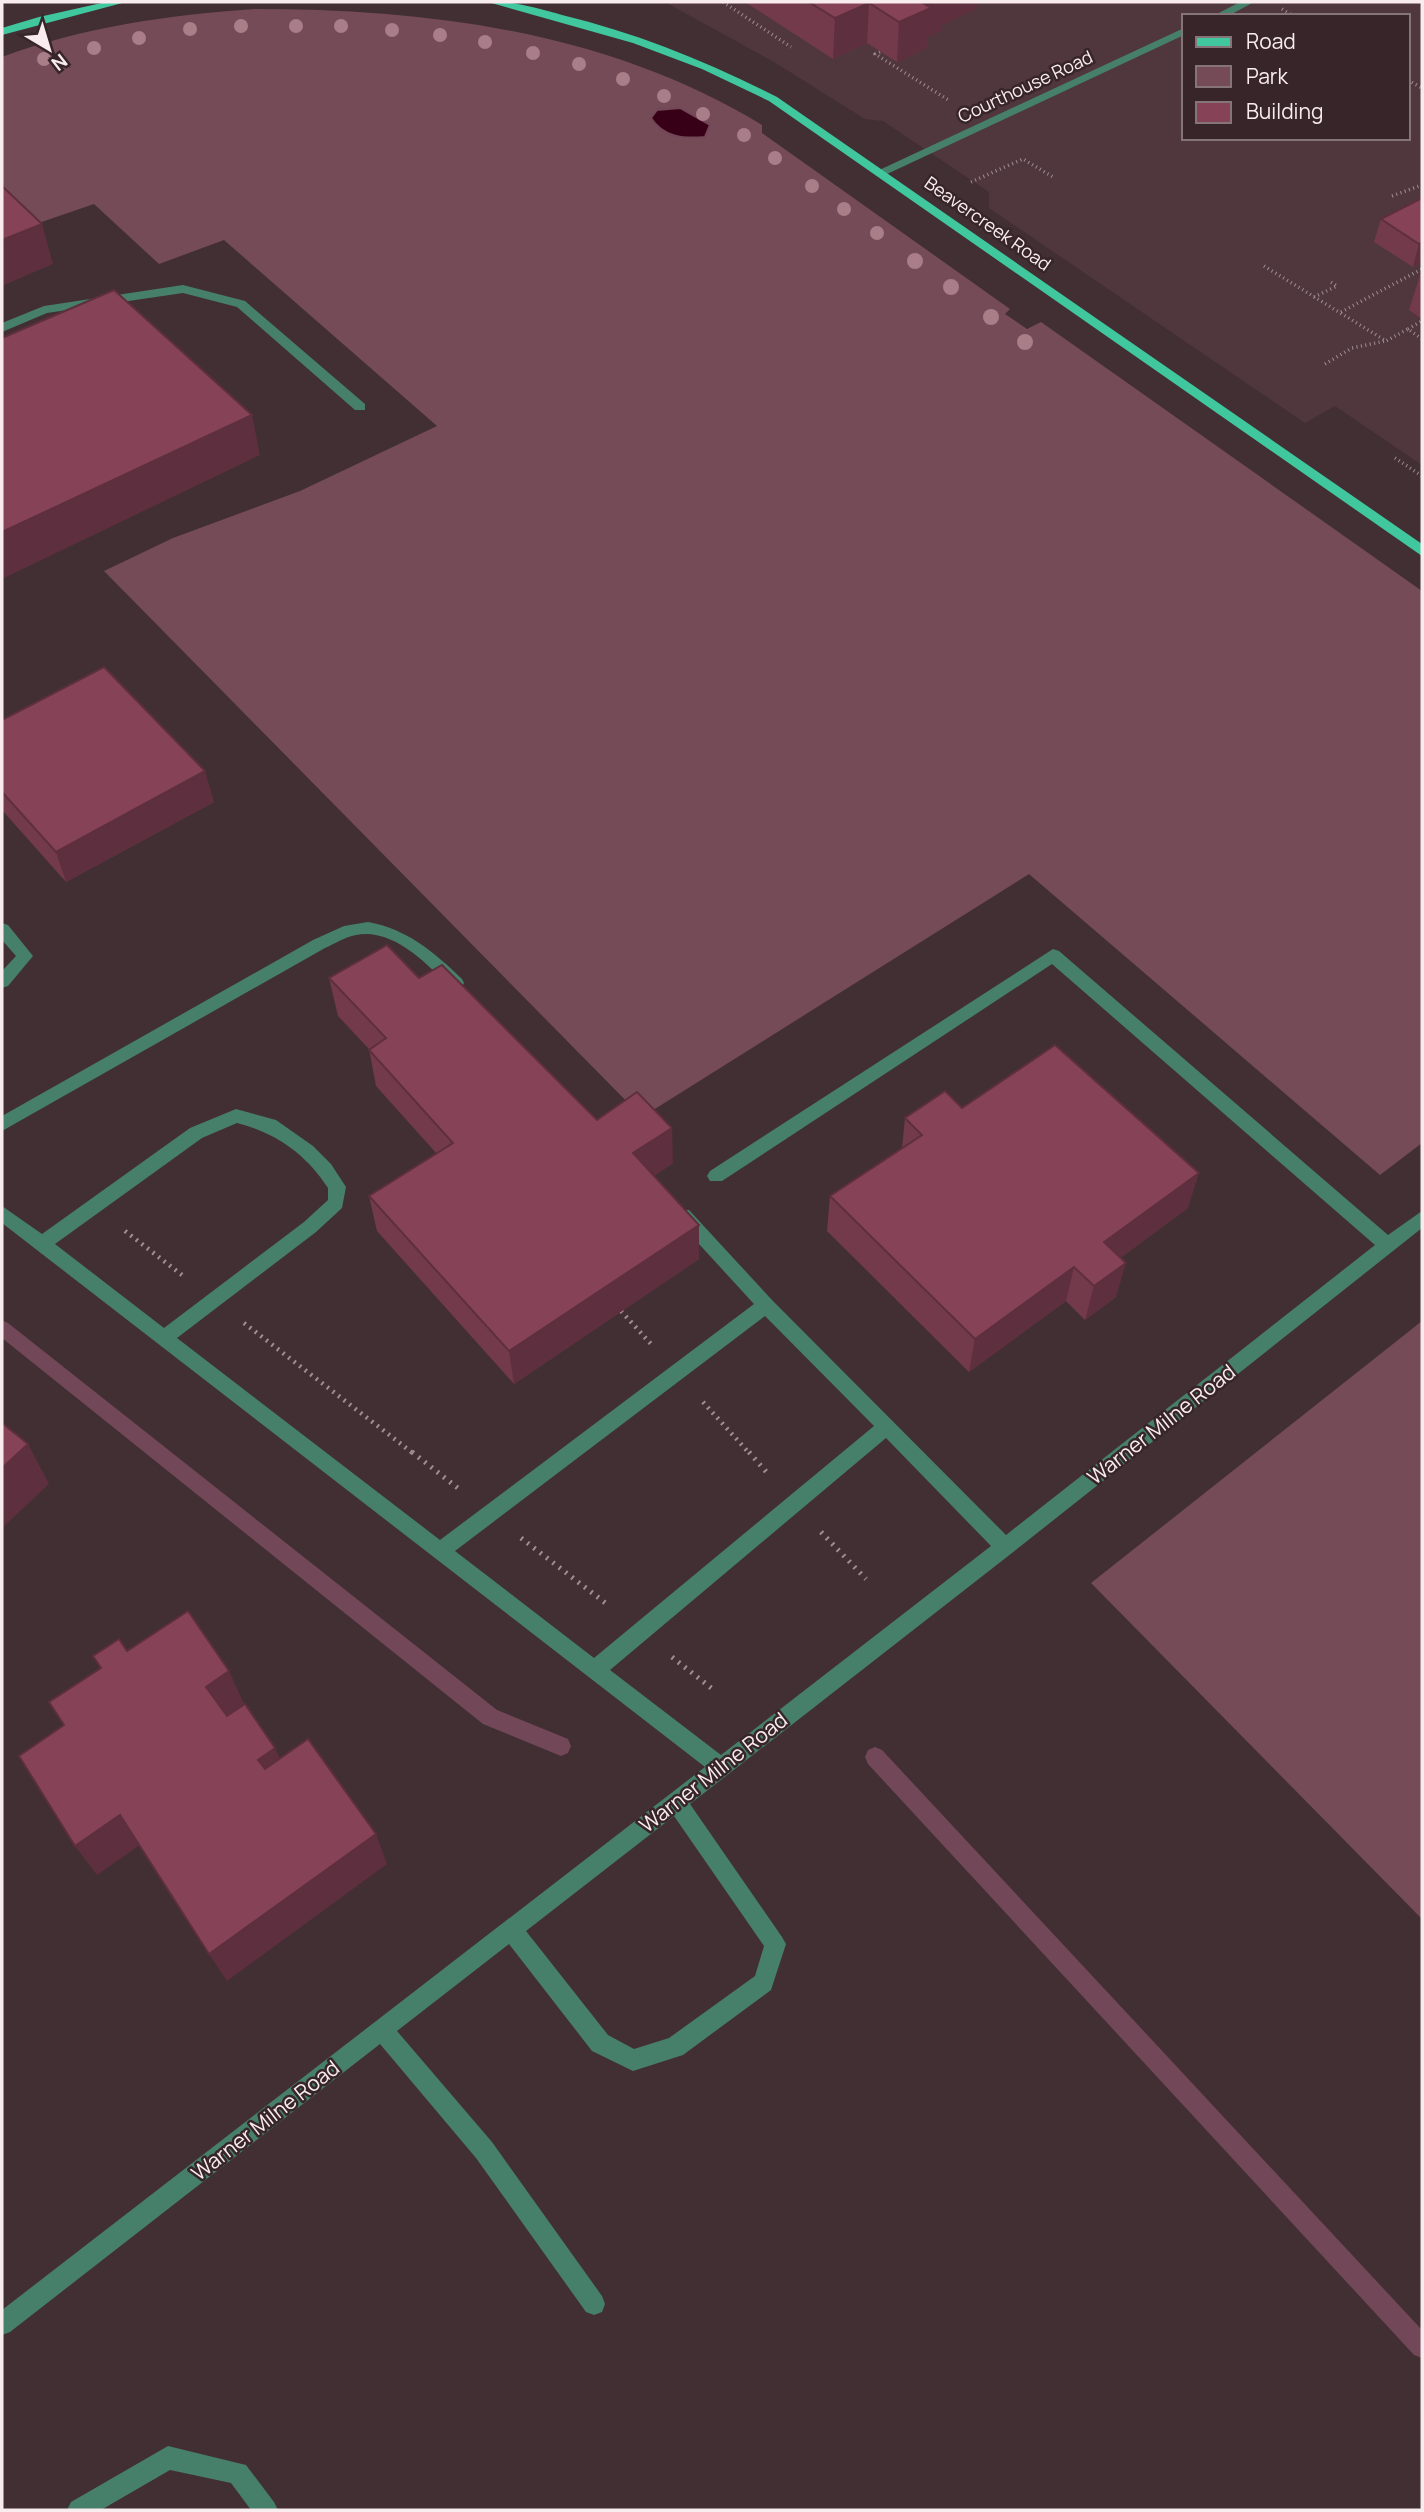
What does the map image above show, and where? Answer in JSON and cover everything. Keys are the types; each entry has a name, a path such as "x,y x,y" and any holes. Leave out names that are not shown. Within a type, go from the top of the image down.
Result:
{"main road":[{"path":"2,32 43,19 120,2"},
{"name":"Beavercreek Road","path":"494,2 594,26 704,65 773,99 1422,551"}],"street":[{"path":"1222,14 1248,2"},
{"name":"Courthouse Road","path":"881,172 1182,32"},
{"path":"2,328 44,310 183,289 241,304 360,407"},
{"path":"2,1124 319,944 356,928 395,933 433,960 472,999"},
{"path":"2,929 25,956 2,982"},
{"path":"716,1175 1053,955 1388,1246"},
{"path":"42,1244 196,1133 236,1116 270,1125 285,1133 325,1169 337,1188 336,1203 310,1227 164,1338"},
{"path":"668,1198 766,1305 1005,1547"},
{"path":"2,1213 720,1767"},
{"name":"Warner Milne Road","path":"2,2324 1005,1547 1422,1218"},
{"path":"441,1550 766,1305"},
{"path":"596,1669 886,1427"},
{"path":"511,1928 600,2043 634,2060 675,2047 764,1983 775,1944 676,1801"},
{"path":"381,2029 484,2150 594,2304"},
{"path":"79,2510 168,2458 238,2473 266,2510"}],"path":[{"path":"723,2 791,47"},
{"path":"1279,7 1290,14"},
{"path":"880,51 875,54 950,101"},
{"path":"971,183 1023,159 1053,177"},
{"path":"1392,196 1422,185"},
{"path":"1264,266 1386,341"},
{"path":"1341,312 1422,269"},
{"path":"1313,298 1337,286 1329,281"},
{"path":"1325,364 1352,348 1386,341 1422,321"},
{"path":"1408,329 1422,339"},
{"path":"1395,458 1422,476"},
{"path":"94,1206 715,1691"},
{"path":"621,1311 866,1579"}],"shaded area":[{"path":"665,2 1422,2 1422,465 1335,406 1305,423 989,208 989,192 883,121 865,119 774,62"},
{"path":"680,108 710,125 705,137 689,138 668,133 651,118 657,110"}],"green space":[{"path":"255,9 387,14 517,32 581,47 704,93 762,125 762,133 1010,309 1005,314 1027,329 1041,322 1422,591 1422,1143 1380,1175 1029,874 642,1117 104,571 173,538 300,491 437,426 224,240 159,264 94,204 27,227 2,205 2,57 63,38 126,24"},
{"path":"1422,1321 1422,1919 1091,1583"}],"building":[{"path":"809,2 921,2 931,8 899,22 869,3 835,18"},
{"path":"2,186 42,224 2,240"},
{"path":"1422,198 1422,242 1419,244 1381,219"},
{"path":"114,290 252,415 2,532 2,338"},
{"path":"104,667 205,771 56,852 2,792 2,720"},
{"path":"387,945 419,978 442,965 597,1120 637,1092 672,1128 633,1153 699,1225 509,1351 369,1196 453,1143 369,1050 386,1038 329,978"},
{"path":"1055,1045 1199,1173 1104,1242 1126,1263 1094,1286 1074,1267 975,1339 830,1196 922,1135 905,1118 945,1091 962,1108"},
{"path":"2,1423 28,1444 2,1468"},
{"path":"188,1611 229,1671 206,1687 227,1716 245,1704 275,1748 258,1760 265,1769 308,1739 376,1834 209,1954 120,1815 75,1846 19,1756 64,1725 49,1702 101,1668 93,1656 119,1639 127,1651"}],"waterway":[{"path":"2,1328 490,1717 561,1746"},
{"path":"875,1757 1422,2347"}]}
